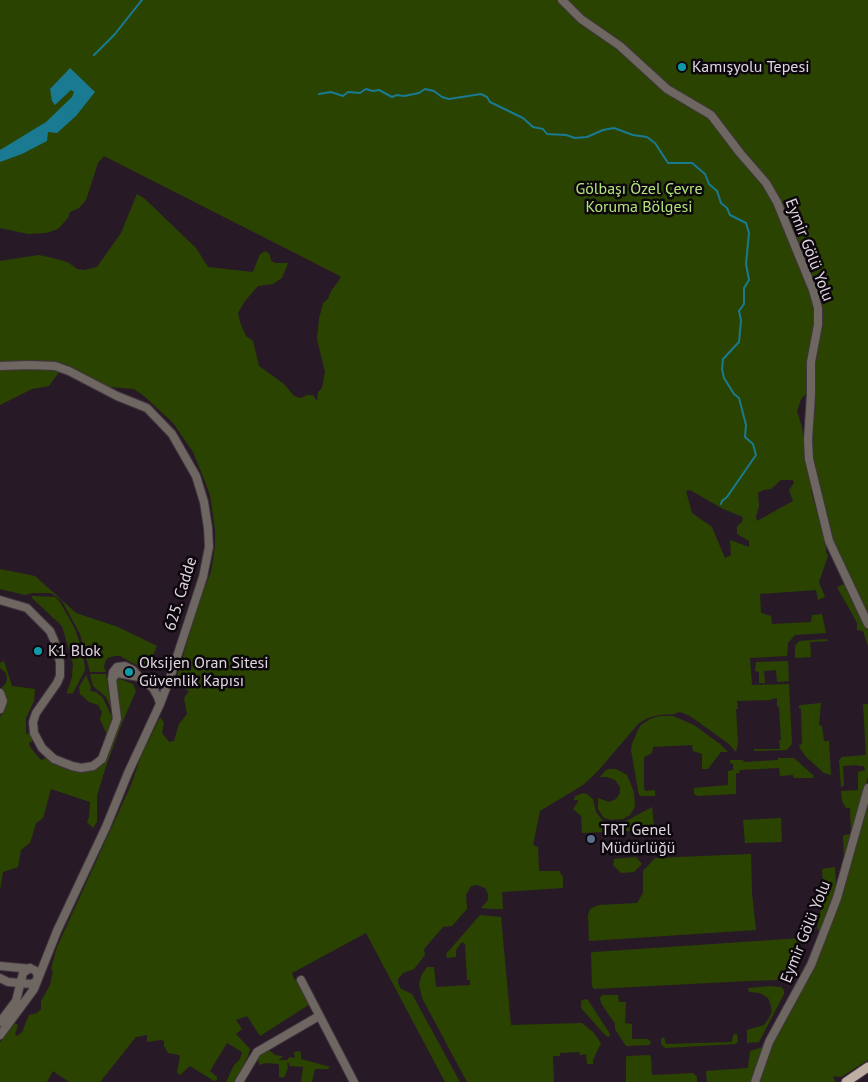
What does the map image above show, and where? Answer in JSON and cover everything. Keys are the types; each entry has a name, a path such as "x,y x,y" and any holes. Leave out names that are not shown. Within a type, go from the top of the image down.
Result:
{"main road":[{"path":"846,1082 868,1067"},
{"path":"857,1082 868,1074"}],"street":[{"name":"Eymir Gölü Yolu","path":"562,0 581,19 620,46 667,88 711,115 766,183 777,202 809,278 818,308 818,325 811,362 809,459 829,541 868,624"},
{"name":"625. Cadde","path":"0,366 55,366 69,371 118,396 141,404 165,425 190,462 201,489 208,528 208,554 203,577 160,704 128,773 106,827 52,942 38,979 28,998 0,1035"},
{"path":"0,600 27,608 50,630 54,640 60,662 60,676 36,713 33,722 34,733 42,748 54,759 81,768 93,766 102,759 117,719 112,676 117,673 139,677 153,688 160,704"},
{"path":"0,693 3,700 0,709"},
{"name":"Eymir Gölü Yolu","path":"755,1082 769,1042 811,965 837,898 868,788"},
{"path":"0,966 40,968 44,965"},
{"path":"4,980 21,984 33,984 38,979 37,972 31,968"},
{"path":"0,1022 16,1001 23,973 31,968"},
{"path":"4,980 15,990 16,1001"},
{"path":"300,980 354,1082"},
{"path":"239,1082 257,1052 319,1016"}],"green space":[{"name":"Gölbaşı Özel Çevre Koruma Bölgesi","path":"0,0 868,0 868,624 834,552 809,459 811,389 807,389 807,393 801,399 797,411 802,427 811,479 811,491 828,556 819,582 825,597 818,600 816,590 760,594 761,613 771,616 772,624 811,622 812,615 822,614 826,633 795,635 788,643 787,656 750,658 752,685 789,684 792,744 787,750 754,751 754,749 780,749 779,741 781,740 777,698 771,700 737,701 738,743 736,752 729,744 690,716 680,712 659,715 639,723 597,772 583,785 540,811 533,845 538,847 539,871 559,871 563,877 563,888 502,892 503,909 492,909 481,908 488,900 485,888 477,885 471,886 466,895 467,909 452,926 443,927 424,949 425,955 414,969 403,973 398,979 401,989 412,994 460,1082 445,1082 366,933 292,973 310,1004 260,1036 247,1016 236,1020 242,1029 236,1034 250,1049 235,1082 226,1082 234,1065 240,1059 242,1052 227,1043 210,1071 217,1077 217,1080 214,1081 190,1066 180,1075 177,1072 179,1055 168,1053 164,1046 164,1041 147,1042 147,1035 136,1037 100,1082 69,1082 53,1071 47,1082 0,1082 0,1042 15,1023 18,1025 15,1035 17,1036 22,1032 29,1015 37,1013 41,1009 41,1001 50,985 53,971 51,969 57,947 160,717 164,723 162,733 169,742 174,741 179,724 187,714 184,698 189,691 175,683 200,599 211,572 215,547 215,530 210,495 193,452 173,423 134,389 109,387 65,364 49,386 32,389 0,405 0,261 39,255 61,260 77,269 84,270 97,267 121,233 137,194 145,199 196,248 208,267 253,272 260,254 266,251 270,255 271,261 288,263 282,278 273,284 258,286 245,301 238,313 246,336 253,341 259,366 284,384 294,396 301,398 313,395 317,401 325,372 317,339 319,319 323,303 328,299 340,276 104,156 98,163 86,200 79,208 70,212 68,218 58,229 46,233 28,234 0,228","holes":["781,480 793,480 794,483 789,490 793,501 757,521 758,493 771,489","690,490 723,509 743,517 742,522 737,526 737,534 749,541 749,547 730,540 731,555 725,558 712,527 692,513 686,491"]},
{"path":"0,569 35,576 76,613 118,627 157,646 150,662 140,667 120,656 114,656 108,658 105,662 106,672 90,672 80,634 62,601 51,593 25,595 0,589"},
{"path":"847,583 868,630 868,646 863,631 857,630 857,623 837,587"},
{"path":"32,596 55,597 60,602 75,629 83,653 85,670 73,693 67,694 72,677 73,664 62,626"},
{"path":"827,639 828,641 810,642 811,657 795,658 795,646 799,641"},
{"path":"4,661 12,686 35,689 34,701 26,718 26,734 30,733 34,740 29,743 30,747 41,760 46,758 75,771 82,772 95,769 102,765 107,757 120,720 116,680 120,679 133,684 136,691 105,769 97,796 97,822 93,828 87,822 90,802 51,789 43,818 36,823 30,843 21,850 18,867 3,872 0,891 0,717 3,710 0,690 7,679 6,673 0,668 0,663"},
{"path":"788,661 789,681 777,682 776,670 764,671 765,683 759,683 759,672 755,671 756,662"},
{"path":"90,674 106,674 112,711 106,697 93,686"},
{"path":"86,675 91,687 90,691 96,692 103,698 112,717 107,735 100,719 102,712 98,705 89,702 80,694 79,687"},
{"path":"821,703 819,725 822,726 824,741 829,741 831,775 824,773 806,757 799,745 802,744 801,709 799,706"},
{"path":"863,704 868,704 868,777 846,860 844,860 843,837 844,835 851,834 850,808 846,808 842,801 841,791 858,790 858,772 865,770 864,766 843,766 844,786 841,787 839,760 842,757 866,755"},
{"path":"659,716 673,716 694,725 728,752 721,752 708,769 702,769 702,754 693,751 692,745 653,747 652,753 644,757 644,787 645,791 655,790 655,796 642,796 639,795 638,790 631,750 632,744 641,725"},
{"path":"778,758 794,758 814,776 813,778 794,778 793,775 780,776 779,768 740,770 739,773 736,773 736,794 698,796 694,794 694,788 728,785 728,771 733,770 733,764 730,763 730,760 743,760 744,762 778,760"},
{"path":"609,769 616,769 627,775 634,792 635,807 630,815 623,819 611,820 604,818 598,809 598,798 609,802 616,799 620,793 620,787 615,780 600,777"},
{"path":"868,788 868,1060 841,1077 833,1076 835,1082 759,1082 770,1048 813,968"},
{"path":"583,793 593,799 596,812 604,822 605,832 582,833 581,816 573,809 578,802 578,800 574,800 575,796"},
{"path":"652,807 654,826 652,830 611,832 610,823 626,821"},
{"path":"781,818 782,842 745,843 743,820"},
{"path":"751,854 752,893 756,930 589,941 588,915 590,909 599,905 637,903 643,893 643,871 655,858"},
{"path":"636,857 642,864 634,872 621,873 613,865 614,859"},
{"path":"835,867 835,894 820,932 817,928 824,897 822,869"},
{"path":"480,915 501,917 511,1025 582,1023 593,1032 601,1043 593,1064 587,1064 586,1054 580,1055 579,1052 560,1053 560,1056 553,1056 554,1082 467,1082 422,998 419,984 422,974 427,967 434,967 436,987 470,985 470,980 467,980 465,944 462,942 456,950 456,957 447,958 446,954"},
{"path":"802,938 797,959 785,982 778,980 748,981 594,989 592,986 591,953 594,952"},
{"path":"781,987 784,990 784,994 759,1042 747,1043 747,1030 764,1025 772,1011 768,998 760,993 749,992 748,988"},
{"path":"602,995 618,995 619,1002 626,1002 625,1023 632,1024 632,1039 648,1039 651,1042 650,1045 626,1046 615,1029 615,1024 601,1003 600,998"},
{"path":"588,1000 610,1034 609,1037 581,1008 581,1001"},
{"path":"737,1034 738,1040 735,1044 665,1048 661,1044 661,1039 664,1037 666,1044 732,1042 733,1035"},
{"path":"763,1047 752,1082 707,1082 706,1071 748,1068 750,1051"},
{"path":"268,1049 275,1055 283,1057 279,1060 287,1060 290,1057 295,1058 294,1052 299,1051 301,1059 330,1067 328,1069 315,1069 312,1082 301,1082 303,1067 290,1066 287,1063 288,1068 285,1076 283,1078 279,1077 278,1064 266,1063 258,1065 257,1058 260,1053"},
{"path":"649,1055 651,1057 652,1075 693,1073 697,1077 697,1082 626,1082 626,1057"}],"water":[{"path":"70,68 95,92 76,116 57,133 48,132 47,141 22,154 0,162 0,150 46,122 72,97 74,92 71,90 55,105 52,101 50,89"}],"waterway":[{"path":"94,55 115,34 142,0"},
{"path":"319,94 331,92 343,96 348,92 360,93 366,89 379,90 392,97 419,93 425,89 434,91 442,97 449,99 481,94 487,97 490,102 523,118 533,127 543,129 547,134 566,135 575,138 587,137 603,130 614,128 633,135 647,137 655,143 668,163 692,163 705,174 709,184 717,191 721,203 727,208 730,215 746,223 749,233 746,264 749,280 744,288 744,304 739,311 741,320 739,342 723,359 722,369 724,378 734,394 739,398 746,425 745,437 753,444 756,455 721,504"}],"place":[{"name":"Kamışyolu Tepesi","path":"682,67"},
{"name":"K1 Blok","path":"38,651"},
{"name":"Oksijen Oran Sitesi Güvenlik Kapısı","path":"129,672"},
{"name":"TRT Genel Müdürlüğü","path":"591,839"}]}
